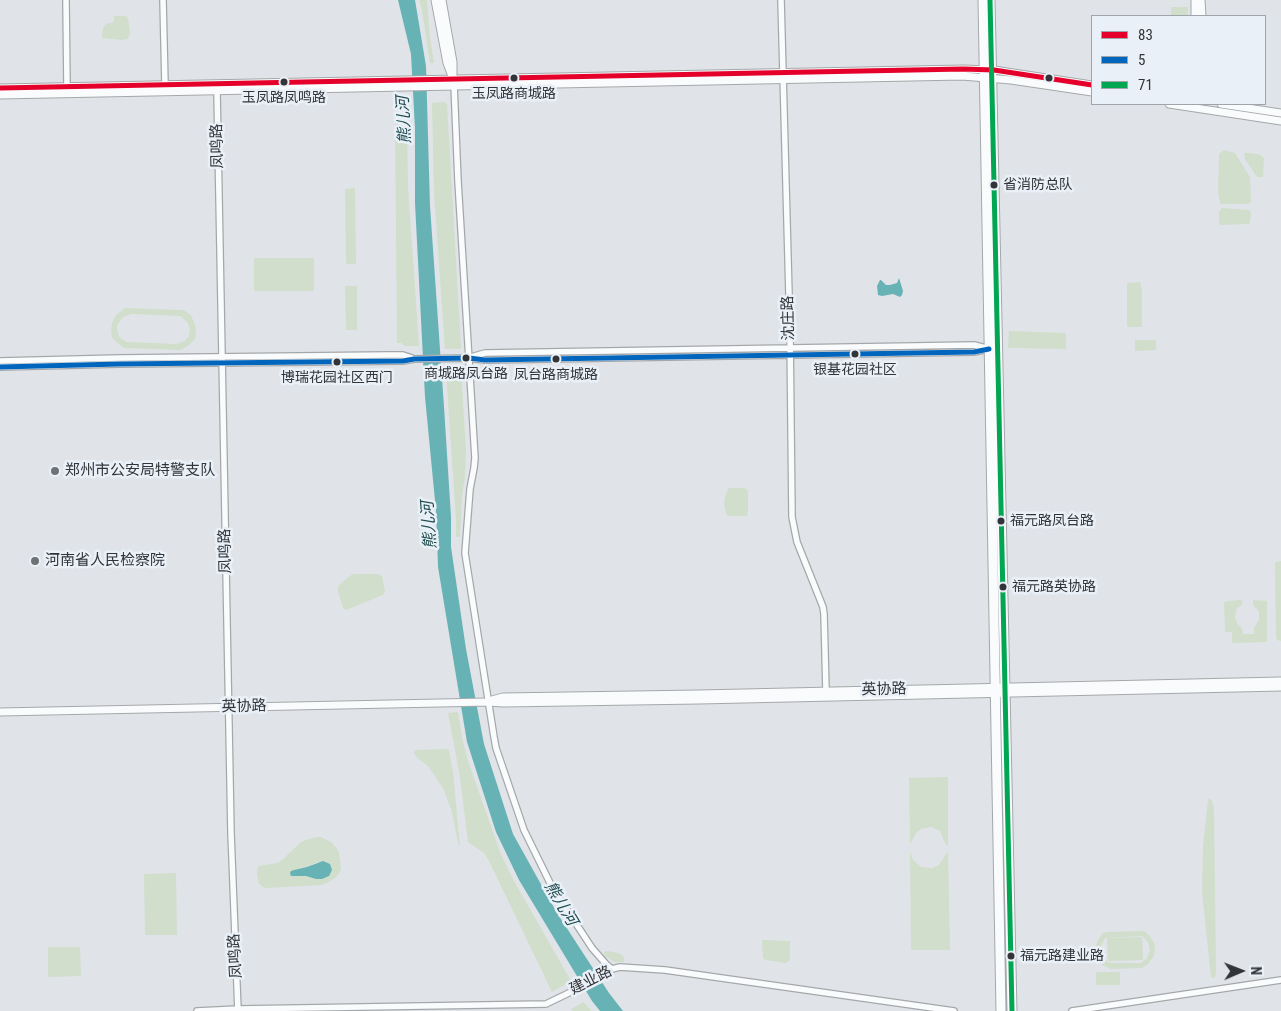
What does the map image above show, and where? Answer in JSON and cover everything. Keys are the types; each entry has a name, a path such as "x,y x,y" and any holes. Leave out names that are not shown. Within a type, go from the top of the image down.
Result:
{"main road":[{"path":"982,0 988,74 999,441 1012,1011"},
{"path":"990,0 988,74 989,350 1001,1011"}],"street":[{"path":"66,0 67,87"},
{"path":"163,0 165,85"},
{"path":"435,0 453,83"},
{"path":"442,0 454,62 453,83 458,190 474,458 465,553 485,702 496,748 524,830 552,887 592,948 612,969"},
{"name":"沈庄路","path":"781,0 790,351 792,516 797,542 823,607 826,691"},
{"path":"1195,0 1195,15"},
{"path":"1201,0 1202,15"},
{"path":"0,95 783,76 963,69 1020,81 1091,92"},
{"path":"988,74 1091,85"},
{"path":"0,88 402,84"},
{"name":"凤鸣路","path":"216,91 232,865 238,1010"},
{"path":"1184,105 1200,106 1281,121"},
{"path":"1228,105 1281,113"},
{"path":"0,367 403,355 414,359 469,358 485,353 790,351 974,345 989,350"},
{"path":"0,361 222,360"},
{"name":"英协路","path":"1005,690 1281,681"},
{"name":"英协路","path":"485,702 502,697 826,691 1281,687"},
{"name":"英协路","path":"0,712 485,702 699,700 995,690"},
{"name":"建业路","path":"198,1011 538,1004 551,1002 612,969 629,967 665,970 954,1011"},
{"path":"1072,1011 1281,980"}],"green space":[{"path":"419,0 427,0 434,63 430,63"},
{"path":"1171,7 1188,7 1188,15 1171,15"},
{"path":"114,16 126,16 128,18 130,33 128,39 102,38 103,28 106,24 114,22"},
{"path":"444,102 447,104 461,348 459,349 445,349 434,193 432,103"},
{"path":"395,114 401,114 407,121 408,187 419,346 405,346 397,343"},
{"path":"1224,150 1235,153 1250,177 1251,201 1249,204 1220,203 1218,193 1219,154"},
{"path":"1245,153 1260,155 1264,158 1263,177 1257,177 1245,159"},
{"path":"355,188 356,264 346,264 345,189"},
{"path":"1222,208 1249,210 1251,213 1249,224 1220,225 1219,212"},
{"path":"254,258 314,258 314,291 254,291"},
{"path":"1140,282 1142,290 1142,326 1128,327 1127,284"},
{"path":"345,286 357,286 357,330 346,330"},
{"path":"125,308 182,310 191,315 195,325 195,339 188,346 180,350 124,348 112,337 112,323 115,316","holes":["131,314 181,316 188,323 189,336 185,341 176,344 127,342 121,339 117,329 117,325 123,317"]},
{"path":"1009,331 1066,333 1066,349 1008,348"},
{"path":"1135,340 1156,340 1156,350 1135,351"},
{"path":"461,370 466,450 460,537 456,537 446,371"},
{"path":"730,488 744,488 748,490 747,516 728,516 726,513 724,503"},
{"path":"1281,561 1281,641 1277,640 1276,637 1275,563"},
{"path":"354,574 377,574 382,576 385,591 383,595 346,610 343,608 338,586"},
{"path":"1242,600 1242,604 1236,610 1235,618 1242,628 1243,634 1254,634 1254,628 1259,620 1259,611 1253,605 1253,600 1267,601 1267,642 1232,643 1232,632 1225,632 1224,603"},
{"path":"458,712 468,761 500,852 514,881 571,981 552,992 489,861 484,853 468,842 460,777 448,713"},
{"path":"415,750 449,750 453,772 460,847 452,812 444,790 428,766 417,758 414,753"},
{"path":"948,777 948,846 940,831 931,827 921,829 916,833 910,844 909,778"},
{"path":"1209,798 1214,808 1215,978 1211,977 1202,892 1203,846"},
{"path":"321,837 331,842 338,850 341,869 335,878 321,885 265,888 259,884 258,866 278,863 301,842","holes":["318,862 316,879 306,876 294,876 294,870"]},
{"path":"910,851 913,860 921,867 932,868 939,865 948,851 950,950 911,950"},
{"path":"176,873 177,935 145,935 144,874"},
{"path":"1144,931 1155,945 1154,956 1142,968 1111,969 1102,965 1095,950 1098,940 1103,933","holes":["1142,936 1148,942 1150,950 1147,958 1141,963 1111,963 1105,961 1101,954 1101,946 1105,938"]},
{"path":"1142,937 1143,960 1108,961 1107,938"},
{"path":"762,940 790,941 790,960 786,963 765,960 763,958"},
{"path":"48,947 80,947 81,976 48,977"},
{"path":"608,951 622,955 624,962 614,962 605,956 604,952"},
{"path":"1096,972 1120,972 1120,985 1096,985"},
{"path":"583,1002 592,1011 573,1011 571,1009"}],"water":[{"path":"398,0 415,0 426,66 430,206 451,517 451,547 466,649 484,744 513,834 557,913 609,993 623,1011 600,1011 592,1001 519,880 496,832 467,742 438,567 436,511 425,397 415,203 415,129 411,54"},
{"path":"899,278 903,291 900,297 893,294 878,295 877,286 880,280 886,285 890,285 897,283"},
{"path":"323,861 330,864 332,870 329,876 316,879 306,876 291,876 291,871"}],"transit line":[{"name":"71","path":"990,0 1012,1011"},
{"name":"83","path":"0,88 963,69 994,70 1091,85"},
{"name":"5","path":"0,367 403,361 469,358 485,360 974,352 989,349"}],"place":[{"name":"玉凤路商城路","path":"514,78"},
{"name":"玉凤路凤鸣路","path":"284,82"},
{"name":"省消防总队","path":"994,185"},
{"name":"银基花园社区","path":"855,354"},
{"name":"商城路凤台路","path":"466,358"},
{"name":"凤台路商城路","path":"556,359"},
{"name":"博瑞花园社区西门","path":"337,362"},
{"name":"郑州市公安局特警支队","path":"55,471"},
{"name":"福元路凤台路","path":"1001,521"},
{"name":"河南省人民检察院","path":"35,561"},
{"name":"福元路英协路","path":"1003,587"},
{"name":"福元路建业路","path":"1011,956"}],"water label":[{"name":"熊儿河","path":"405,120"},
{"name":"熊儿河","path":"430,525"},
{"name":"熊儿河","path":"560,904"}]}
